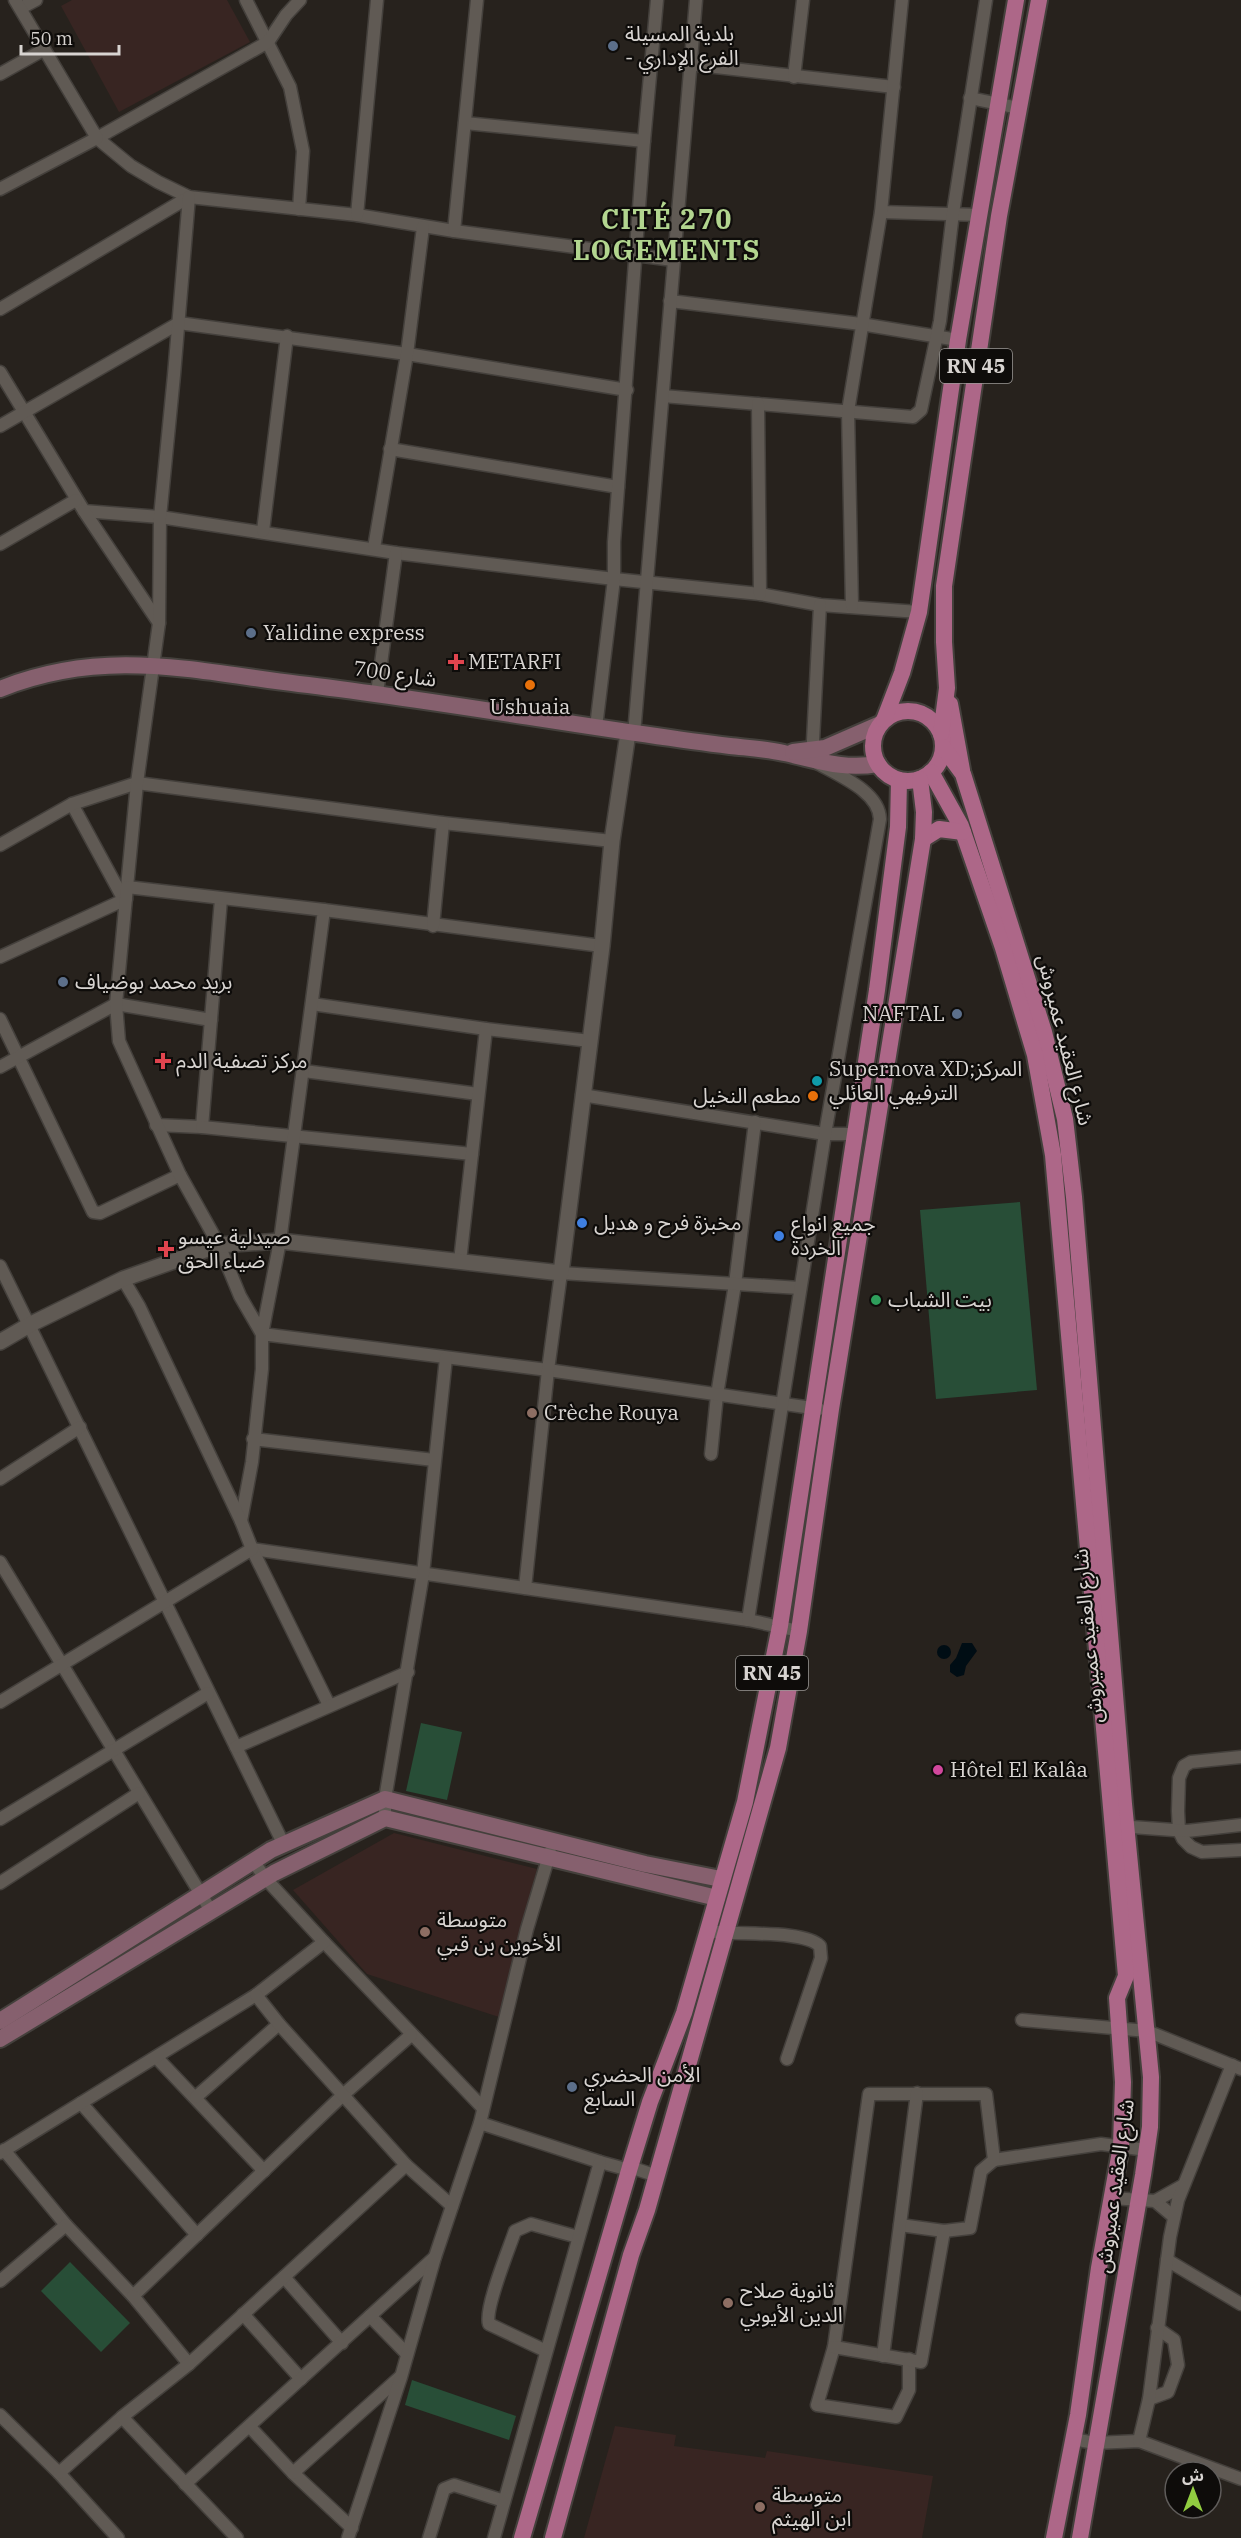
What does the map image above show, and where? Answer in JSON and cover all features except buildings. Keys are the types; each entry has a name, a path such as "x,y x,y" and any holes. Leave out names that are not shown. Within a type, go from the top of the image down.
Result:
{"main road":[{"name":"RN 45","path":"882,722 902,674 919,612 958,340 1016,0"},
{"name":"RN 45","path":"942,741 947,688 943,633 944,586 968,414 1018,108 1039,0"},
{"path":"1008,50 1030,54"},
{"name":"شارع 700","path":"0,689 66,670 108,665 154,664 376,693 631,734 812,755"},
{"path":"947,688 963,774"},
{"path":"812,755 905,711 916,712 935,724 942,741 937,765 926,776 899,780 890,776 878,764 872,747 874,735 882,722"},
{"name":"شارع العقيد عميروش","path":"942,741 963,774 1044,1032 1065,1119 1074,1197 1097,1568"},
{"path":"812,755 844,766 878,764"},
{"name":"RN 45","path":"553,2538 631,2255 657,2176 778,1748 799,1631 831,1409 923,839 926,776"},
{"name":"شارع العقيد عميروش","path":"926,776 951,805 963,832 1029,1030 1043,1094 1053,1155 1097,1568 1119,1826 1126,1976 1116,1998 1123,2082 1121,2146 1099,2268 1073,2439 1054,2538"},
{"name":"RN 45","path":"522,2538 630,2167 650,2102 684,2013 745,1802 780,1626 855,1134 895,852 899,780"},
{"path":"923,839 939,829 963,832"},
{"path":"0,2021 253,1861 385,1799 645,1864 722,1879"},
{"path":"0,2039 266,1879 384,1818 717,1898"},
{"name":"شارع العقيد عميروش","path":"1080,2538 1095,2443 1147,2200 1147,2150 1151,2105 1147,2031 1119,1826"},
{"path":"606,2248 631,2255"},
{"path":"1059,2504 1085,2507"}],"street":[{"path":"36,0 18,4 97,138 131,166 189,197 357,215 423,227 673,260"},
{"path":"246,0 290,87 300,128 303,164 299,209"},
{"path":"0,189 97,138 268,42 286,15 300,0"},
{"path":"357,215 377,0"},
{"path":"454,231 477,0"},
{"path":"596,727 614,579 618,487 657,0"},
{"path":"525,1588 548,1370 602,946 612,841 631,734 648,582 696,0"},
{"path":"794,77 803,0"},
{"path":"852,606 848,411 881,212 902,0"},
{"path":"663,396 913,417 918,414 921,410 937,337 953,213 986,0"},
{"path":"0,75 44,50"},
{"path":"689,64 894,87"},
{"path":"970,99 1018,108"},
{"path":"465,123 644,141"},
{"path":"0,309 189,197"},
{"path":"189,197 160,516 159,623 137,783 116,1004 118,1041 180,1175 219,1245 240,1296 262,1334"},
{"path":"881,212 980,215"},
{"path":"374,548 407,354 423,227"},
{"path":"670,301 861,324 958,340"},
{"path":"0,426 179,323 287,336 627,390"},
{"path":"263,531 287,336"},
{"path":"0,372 76,500 159,623"},
{"path":"758,404 760,594"},
{"path":"390,449 618,487"},
{"path":"0,544 76,500"},
{"path":"84,511 160,516 396,553 760,594 820,605 919,612"},
{"path":"376,693 396,553"},
{"path":"748,1620 825,1134 880,819 880,811 870,795 812,755 820,605"},
{"path":"0,845 72,804 137,783 443,823 612,841"},
{"path":"72,804 126,896"},
{"path":"433,926 443,823"},
{"path":"0,957 126,896 221,899 602,946"},
{"path":"202,1127 221,899"},
{"path":"241,1521 252,1461 262,1369 262,1334 280,1241 324,910"},
{"path":"0,1067 116,1004 211,1020"},
{"path":"312,1004 486,1029 590,1041"},
{"path":"0,1018 96,1214 180,1175"},
{"path":"460,1261 486,1029"},
{"path":"304,1071 478,1094"},
{"path":"582,1095 825,1134 855,1134"},
{"path":"711,1454 717,1395 735,1284 755,1122"},
{"path":"156,1125 202,1127 472,1154"},
{"path":"0,1342 31,1324 123,1279 219,1245 280,1241 561,1273 800,1288"},
{"path":"0,1266 31,1324 208,1693 284,1845"},
{"path":"123,1279 139,1306 241,1521 252,1549 329,1705"},
{"path":"262,1334 831,1409"},
{"path":"384,1818 385,1799 423,1574 446,1358"},
{"path":"0,1479 80,1427"},
{"path":"253,1439 434,1460"},
{"path":"0,1702 252,1549 748,1620 799,1631"},
{"path":"0,1562 211,1911"},
{"path":"236,1747 408,1672"},
{"path":"0,1819 208,1693"},
{"path":"1241,1757 1191,1762 1179,1772 1179,1831 1183,1839 1202,1852 1241,1850"},
{"path":"0,1883 139,1793"},
{"path":"1119,1826 1179,1831 1241,1826"},
{"path":"250,2427 350,2533 401,2377 435,2257 480,2123 547,1858 554,1842"},
{"path":"253,1861 266,1879 324,1942 482,2108"},
{"path":"707,1931 726,1935 795,1936 809,1938 820,1946 821,1958 787,2059"},
{"path":"189,2364 132,2296 2,2152 256,1995 324,1942"},
{"path":"256,1995 279,2024 406,2165 452,2206"},
{"path":"1022,2020 1147,2031 1236,2067 1182,2186 1167,2260 1149,2399 1139,2441"},
{"path":"196,2097 279,2024"},
{"path":"132,2296 344,2094 411,2035"},
{"path":"157,2058 264,2171"},
{"path":"883,2355 917,2093"},
{"path":"909,2359 909,2390 896,2417 817,2405 834,2347 869,2094 986,2094 994,2160"},
{"path":"81,2103 197,2235"},
{"path":"480,2123 600,2162 622,2168 630,2167 657,2176"},
{"path":"900,2225 945,2231 970,2228 981,2171 994,2160 1101,2144 1147,2150"},
{"path":"494,2538 600,2162"},
{"path":"58,2473 122,2417 189,2364 406,2165"},
{"path":"1112,2198 1147,2200 1182,2186"},
{"path":"1147,2200 1174,2217"},
{"path":"546,2351 489,2324 487,2318 490,2305 516,2231 521,2227 531,2224 578,2237"},
{"path":"0,2281 66,2225"},
{"path":"834,2347 921,2362 945,2231"},
{"path":"185,2484 435,2257"},
{"path":"1167,2260 1241,2304"},
{"path":"284,2277 342,2343"},
{"path":"243,2314 301,2379"},
{"path":"370,2316 407,2354"},
{"path":"1149,2399 1168,2392 1178,2365 1174,2340 1157,2328"},
{"path":"293,2473 401,2377"},
{"path":"0,2415 118,2538"},
{"path":"122,2417 237,2538"},
{"path":"1073,2439 1095,2443 1139,2441 1241,2479"},
{"path":"429,2538 444,2488 454,2485 504,2501"}],"shaded area":[{"path":"72,0 227,0 250,42 119,112 61,6"},
{"path":"962,1643 972,1643 977,1651 966,1666 964,1675 957,1677 950,1672 950,1665 956,1658"},
{"path":"944,1645 949,1647 951,1652 949,1657 944,1659 939,1657 937,1652 939,1647"},
{"name":"متوسطة الأخوين بن قبي","path":"394,1833 537,1869 499,2017 367,1974 293,1890"},
{"name":"متوسطة ابن الهيثم","path":"615,2426 676,2435 674,2446 765,2458 767,2451 933,2476 922,2538 584,2538"}],"green space":[{"path":"1020,1202 1037,1390 936,1399 920,1210"},
{"path":"421,1723 462,1732 447,1800 406,1791"},
{"path":"70,2262 130,2323 101,2352 41,2291"},
{"path":"412,2380 516,2416 509,2440 405,2405"}],"place":[{"name":"بلدية المسيلة - الفرع الإداري","path":"613,46"},
{"name":"Yalidine express","path":"251,633"},
{"name":"METARFI","path":"456,662"},
{"name":"Ushuaia","path":"530,685"},
{"name":"بريد محمد بوضياف","path":"63,982"},
{"name":"NAFTAL","path":"957,1014"},
{"name":"مركز تصفية الدم","path":"163,1061"},
{"name":"Supernova XD;المركز الترفيهي العائلي","path":"817,1081"},
{"name":"مطعم النخيل","path":"813,1096"},
{"name":"مخبزة فرح و هديل","path":"582,1223"},
{"name":"جميع انواع الخردة","path":"779,1236"},
{"name":"صيدلية عيسو ضياء الحق","path":"166,1249"},
{"name":"بيت الشباب","path":"876,1300"},
{"name":"Crèche Rouya","path":"532,1413"},
{"name":"Hôtel El Kalâa","path":"938,1770"},
{"name":"متوسطة الأخوين بن قبي","path":"425,1932"},
{"name":"الأمن الحضري السابع","path":"572,2087"},
{"name":"ثانوية صلاح الدين الأيوبي","path":"728,2303"},
{"name":"متوسطة ابن الهيثم","path":"760,2507"}],"district":[{"name":"CITÉ 270 LOGEMENTS","path":"667,236"}]}
